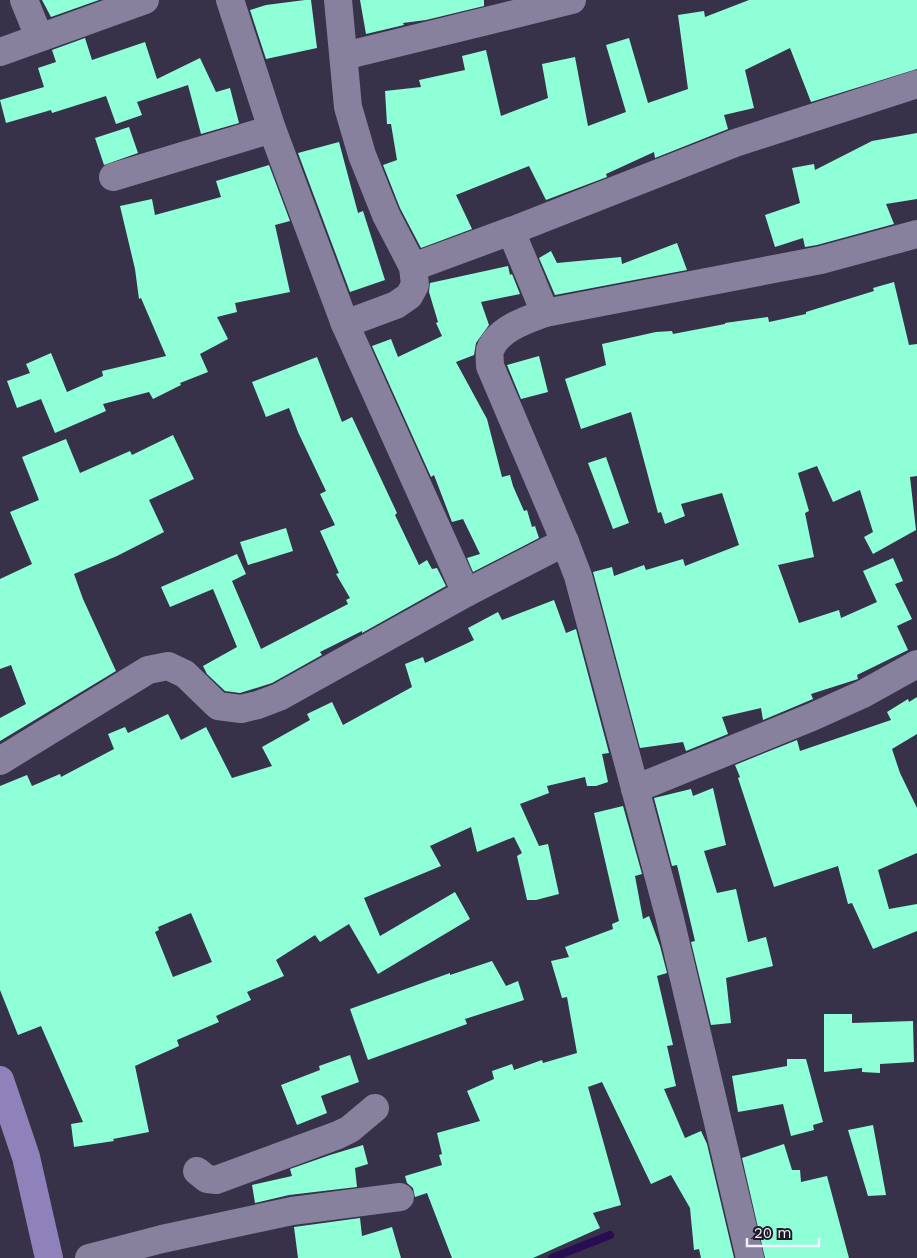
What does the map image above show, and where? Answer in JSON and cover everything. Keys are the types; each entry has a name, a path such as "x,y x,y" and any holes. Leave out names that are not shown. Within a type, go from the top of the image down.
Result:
{"main road":[{"path":"0,1080 26,1157 49,1258"}],"street":[{"path":"24,0 39,38"},
{"path":"0,52 145,0"},
{"path":"230,0 272,129 345,324 466,593"},
{"path":"338,0 348,107 362,155 386,214 413,267 415,285 409,296 396,306 345,324"},
{"path":"344,56 572,0"},
{"path":"413,267 511,231 735,143 917,84"},
{"path":"113,177 272,129"},
{"path":"511,231 545,313"},
{"path":"750,1258 669,915 578,576 490,366 490,350 502,333 523,321 545,313 821,260 917,234"},
{"path":"0,761 148,670 168,666 185,674 218,706 241,709 279,697 466,593 565,542"},
{"path":"635,789 812,717 863,694 917,664"},
{"path":"197,1172 206,1180 216,1180 338,1135 350,1129 376,1108"},
{"path":"89,1258 162,1239 292,1211 400,1197"}],"building":[{"path":"42,0 99,0 51,17"},
{"path":"311,0 317,48 266,59 250,10 266,5"},
{"path":"360,0 484,0 484,6 426,20 403,23 404,25 366,34"},
{"path":"749,0 917,0 917,69 811,102 790,48 745,70 754,108 724,115 728,129 655,158 654,152 606,174 607,177 546,200 529,166 456,195 472,229 421,248 400,208 383,165 397,160 391,124 387,124 385,91 421,87 419,80 465,70 462,56 486,50 501,116 548,98 542,64 575,57 588,126 626,112 606,45 629,38 648,103 688,89 678,15 704,11 705,17"},
{"path":"85,38 92,60 145,42 157,79 200,58 216,92 230,88 239,123 201,134 188,85 137,102 142,115 116,124 106,96 52,113 51,110 6,123 0,100 44,87 38,68 56,62 52,50"},
{"path":"129,127 138,153 104,165 95,138"},
{"path":"917,133 917,199 886,204 894,224 817,245 805,247 803,238 775,247 765,215 800,203 792,168 814,164 815,170 872,141"},
{"path":"339,142 358,213 363,211 385,280 350,292 298,153"},
{"path":"269,165 290,221 275,225 290,292 235,303 237,312 217,317 228,339 200,354 208,372 180,383 181,385 153,399 149,392 103,404 106,411 55,433 41,399 17,408 7,381 30,373 26,364 51,353 67,392 103,376 102,371 166,356 141,298 139,299 135,269 120,206 152,199 155,215 221,197 216,181"},
{"path":"677,243 687,270 555,295 539,258 551,251 557,263 621,257 622,264"},
{"path":"508,266 510,275 512,274 520,294 481,302 489,325 476,343 474,355 456,362 487,419 502,477 510,475 524,511 527,510 532,527 535,526 539,538 473,572 467,558 480,554 463,519 452,522 434,475 431,477 372,346 391,339 398,357 442,336 436,323 438,322 429,292 430,283"},
{"path":"894,282 909,345 917,344 917,476 910,477 916,530 873,554 864,537 873,532 860,490 833,502 817,466 798,473 809,511 805,513 814,557 778,565 799,623 839,610 841,618 877,602 863,571 893,558 903,581 895,584 912,619 897,626 908,650 857,675 858,679 811,694 813,699 763,720 761,708 722,717 728,734 686,751 683,742 640,748 593,572 612,567 614,576 644,565 646,570 683,559 685,566 739,545 722,493 681,504 685,516 665,524 661,512 658,513 631,412 581,429 565,379 606,365 602,344 656,332 672,331 673,334 725,323 768,317 769,322 806,314 806,312 874,291 873,288"},
{"path":"539,356 548,392 521,399 507,365"},
{"path":"317,357 342,422 352,417 419,565 427,560 432,569 437,568 446,586 362,633 362,631 320,652 322,655 272,683 240,693 225,691 207,674 203,666 237,647 213,589 170,607 161,587 237,554 246,574 232,581 261,649 348,604 346,600 350,598 336,574 339,573 320,531 335,525 320,494 326,491 298,432 289,408 266,417 252,382"},
{"path":"173,435 194,479 149,500 164,532 117,556 74,574 83,599 116,671 0,741 0,718 26,704 11,665 0,669 0,579 32,564 10,512 39,500 22,457 66,439 80,473 130,451 132,455"},
{"path":"606,457 629,523 613,529 588,463"},
{"path":"286,528 293,551 248,565 240,542"},
{"path":"554,600 566,633 576,629 609,753 602,754 608,782 596,786 587,786 585,777 547,786 549,793 520,804 539,846 548,844 559,894 536,900 527,900 517,856 522,853 514,837 477,852 471,827 430,846 441,866 364,898 380,936 455,892 470,919 378,974 349,924 320,942 315,935 276,960 284,976 247,992 251,1000 216,1016 219,1022 177,1040 179,1046 135,1066 149,1132 113,1139 114,1141 74,1147 71,1124 83,1122 41,1026 18,1035 0,990 0,786 27,775 32,786 60,774 61,777 114,749 108,734 125,727 128,733 168,714 181,740 206,727 232,778 272,766 262,747 310,720 307,714 332,702 343,725 412,687 405,664 423,657 425,663 474,640 468,628 498,612 502,620","holes":["191,913 212,962 173,977 155,932 159,930 158,927"]},
{"path":"917,697 917,734 892,749 900,773 917,808 917,853 878,870 889,909 917,904 917,931 873,949 852,903 848,904 838,866 774,887 735,765 797,740 800,751 891,720 887,712 908,699 909,702"},
{"path":"713,788 726,845 704,851 717,893 736,889 748,942 766,937 773,966 726,978 731,1023 711,1025 691,942 695,941 677,865 672,866 654,798 691,789 693,796"},
{"path":"623,806 642,874 635,876 643,919 649,916 667,973 657,976 673,1045 667,1046 676,1086 664,1089 685,1138 701,1131 707,1144 734,1258 701,1258 699,1249 694,1250 690,1208 671,1175 651,1184 602,1082 588,1087 621,1205 593,1213 600,1228 533,1258 452,1258 427,1193 415,1197 413,1188 407,1183 405,1176 442,1165 439,1155 442,1154 437,1133 480,1121 467,1091 494,1079 492,1071 512,1064 514,1070 542,1060 543,1063 577,1053 567,997 562,998 551,961 569,957 565,947 613,929 612,924 619,921 594,813"},
{"path":"492,961 506,986 518,981 524,1000 465,1019 467,1024 368,1060 350,1009 450,973 450,975"},
{"path":"824,1014 852,1014 852,1023 913,1021 914,1062 880,1064 880,1073 862,1072 862,1068 824,1072"},
{"path":"350,1055 359,1082 321,1096 327,1113 297,1125 281,1085 320,1070 319,1066"},
{"path":"787,1059 806,1059 823,1122 813,1125 814,1130 791,1136 783,1104 738,1112 732,1076 787,1066"},
{"path":"873,1125 886,1195 868,1196 848,1130"},
{"path":"784,1144 792,1170 800,1170 801,1182 827,1176 849,1258 765,1258 742,1158"},
{"path":"363,1145 368,1164 355,1168 357,1187 289,1195 255,1203 252,1185 292,1176 290,1169"},
{"path":"360,1218 362,1236 392,1227 401,1258 298,1258 294,1227"}],"waterway":[{"path":"552,1258 610,1235"}]}
